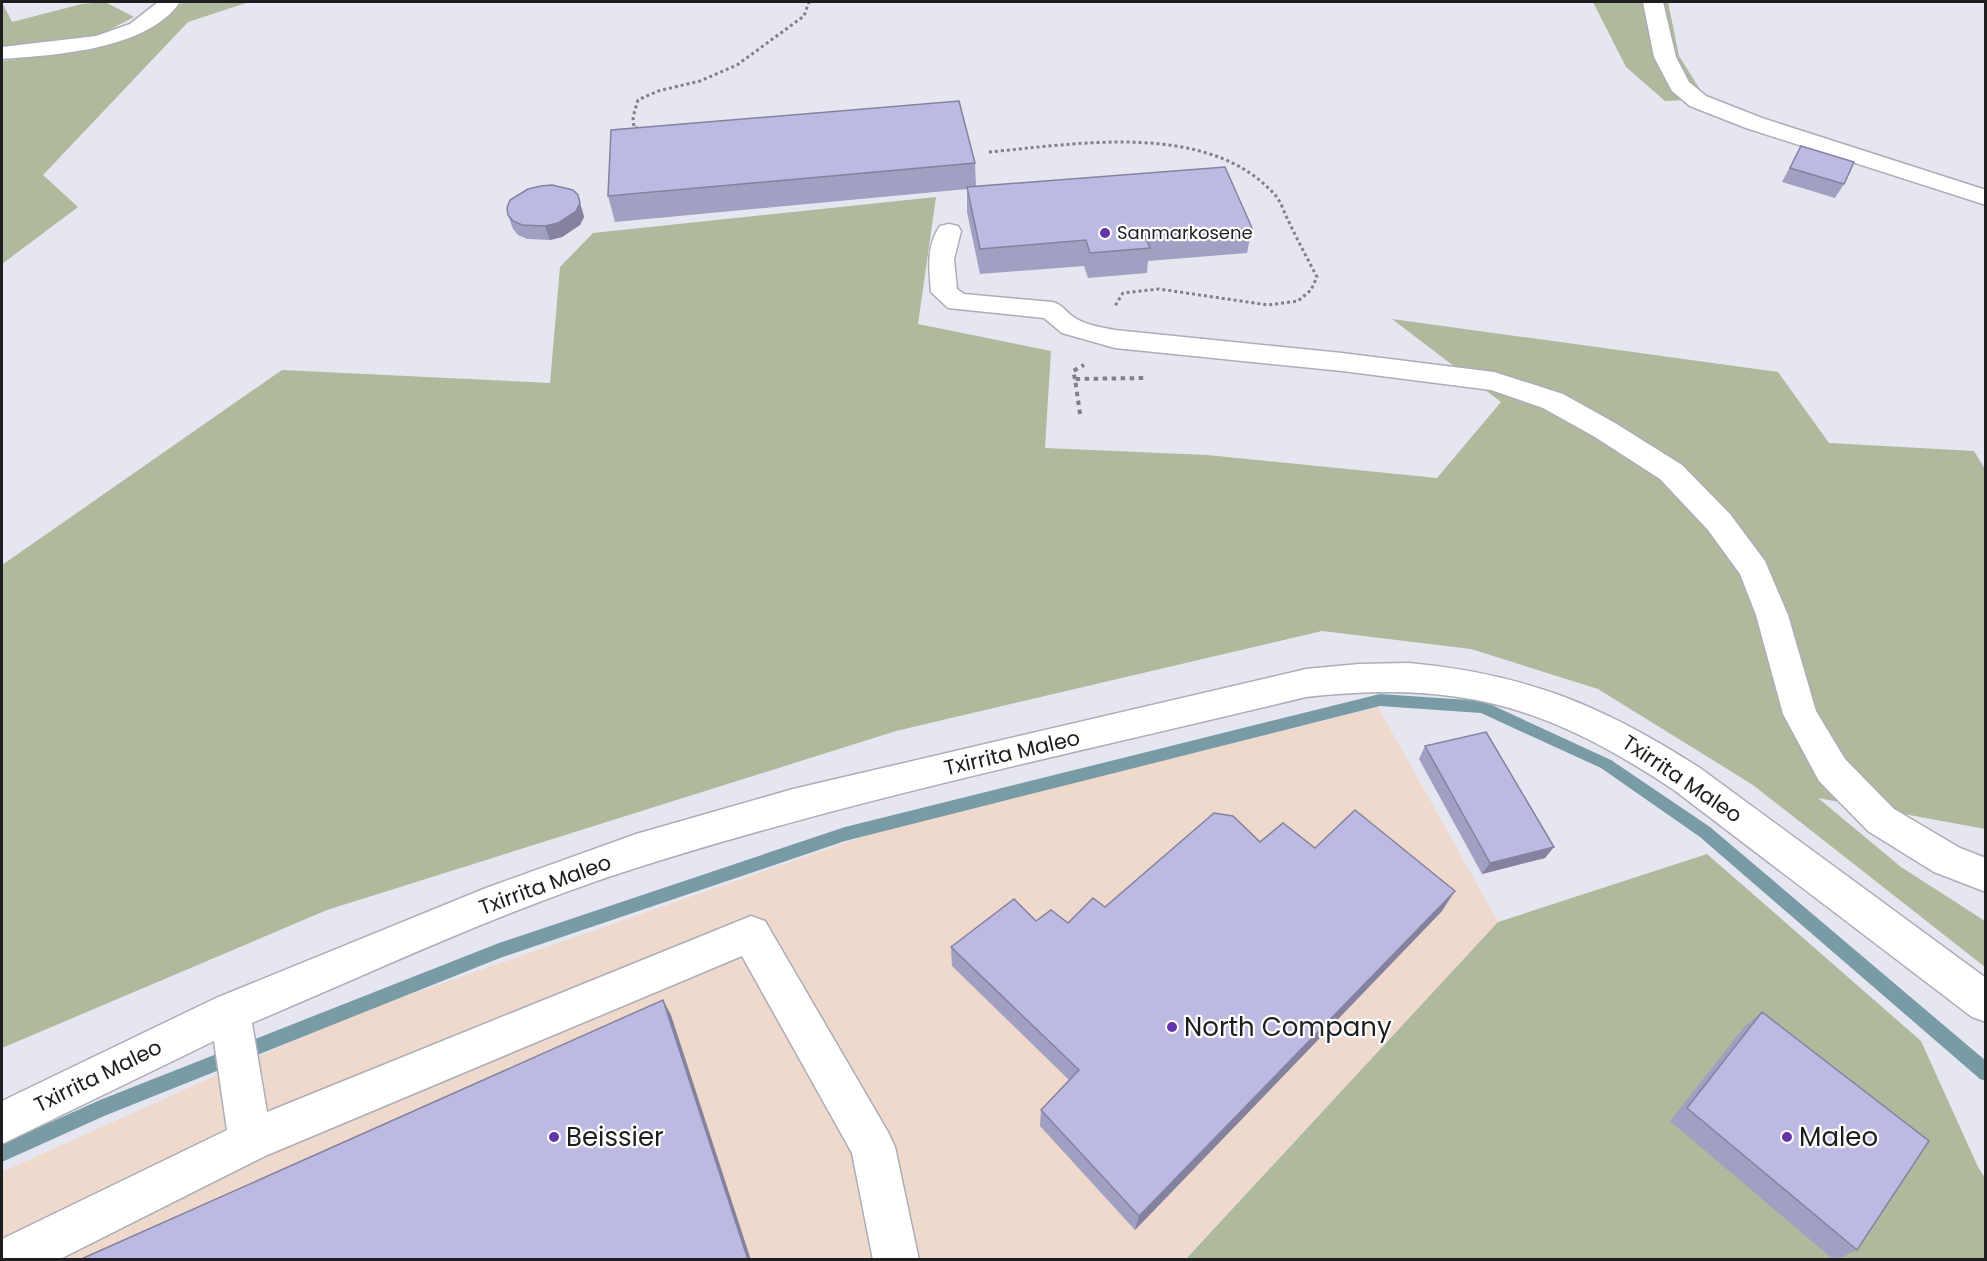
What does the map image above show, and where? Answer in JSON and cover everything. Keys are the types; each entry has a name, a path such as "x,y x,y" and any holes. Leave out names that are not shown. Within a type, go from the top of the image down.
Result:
{"street":[{"path":"138,2 166,4"},
{"path":"1653,2 1665,57 1680,86 1698,101 1754,123 1986,198"},
{"path":"2,53 99,42 138,28 166,4"},
{"path":"949,231 941,259 944,292 957,302 1052,310 1056,318 1069,325 1091,334 1115,339 1342,362 1494,381 1553,401 1605,430 1671,472 1719,522 1754,570 1772,615 1800,714 1832,770 1881,820 1947,860 1986,875"},
{"name":"Txirrita Maleo","path":"2,1123 232,1026 500,900 636,851 793,805 1306,683 1351,676 1396,675 1443,679 1525,696 1560,708 1626,740 1687,779 1986,1003"},
{"path":"8,1260 250,1142 752,934 873,1147 896,1260"},
{"path":"232,1026 250,1142"}],"path":[{"path":"646,128 634,128 633,117 638,100 658,91 700,81 737,65 804,16 809,2"},
{"path":"989,152 1121,142 1183,145 1218,156 1253,175 1276,196 1317,278 1311,290 1298,301 1268,305 1159,289 1123,292 1112,311"},
{"path":"1080,414 1075,379 1147,378"}],"shaded area":[{"path":"1378,707 1498,922 1185,1259 2,1259 2,1172 346,1017 882,830"}],"green space":[{"path":"2,2 12,22 82,4 105,2 134,17 92,39 2,49"},
{"path":"184,2 249,2 188,22 43,175 78,207 2,264 2,61 91,50 137,34"},
{"path":"1593,2 1668,2 1679,56 1706,99 1665,101 1626,67"},
{"path":"936,197 918,324 1051,351 1045,448 1207,455 1437,478 1501,402 1392,319 1778,372 1829,443 1974,451 1985,469 1985,829 1818,798 1901,867 1985,921 1985,967 1753,785 1598,689 1471,649 1322,631 896,731 327,910 2,1048 2,565 282,370 550,383 560,267 593,233"},
{"path":"1707,854 1921,1041 1985,1178 1985,1259 1185,1260 1498,922"}],"building":[{"path":"959,101 975,163 608,196 611,130"},
{"path":"1801,146 1854,162 1844,184 1790,168"},
{"path":"1225,167 1252,228 1145,236 1150,248 1090,253 1086,240 980,249 967,187"},
{"path":"552,185 573,190 578,195 580,203 576,211 558,223 545,226 522,225 513,221 508,215 507,208 510,200 528,189"},
{"path":"1486,732 1554,847 1490,863 1425,746"},
{"name":"North Company","path":"1355,810 1455,891 1139,1216 1041,1110 1079,1070 951,947 1014,899 1036,921 1051,910 1068,923 1093,898 1105,907 1214,813 1233,816 1260,842 1283,823 1315,848"},
{"name":"Beissier","path":"663,1000 748,1260 79,1260"},
{"name":"Maleo","path":"1762,1012 1929,1141 1857,1250 1687,1108"}],"waterway":[{"path":"2,1153 100,1109 499,951 845,834 1380,700 1483,707 1606,764 1705,832 1986,1073"}],"place":[{"name":"Sanmarkosene","path":"1105,233"},
{"name":"North Company","path":"1172,1027"},
{"name":"Beissier","path":"554,1137"},
{"name":"Maleo","path":"1787,1137"}]}
